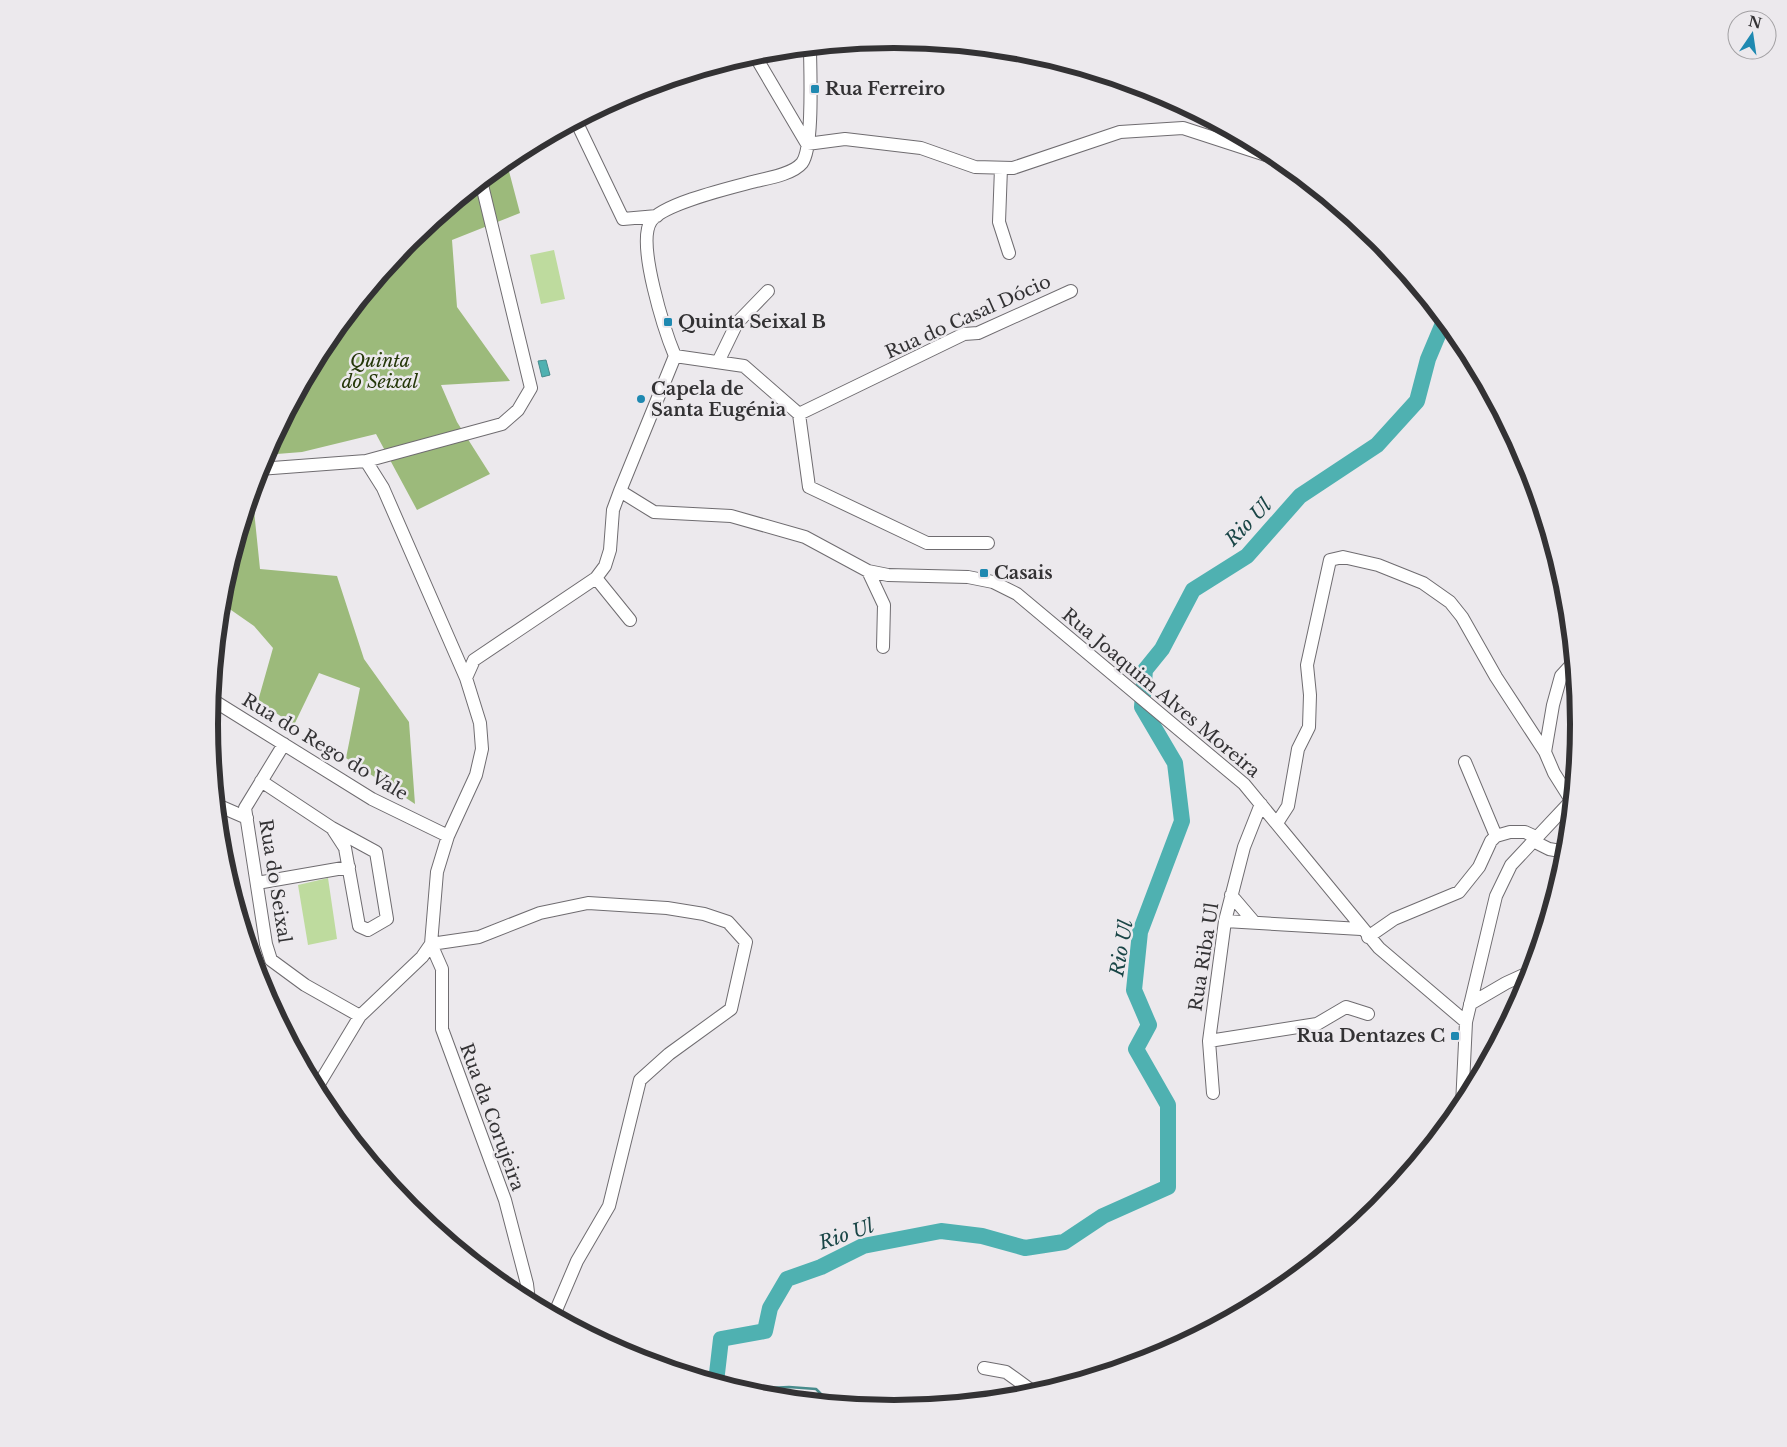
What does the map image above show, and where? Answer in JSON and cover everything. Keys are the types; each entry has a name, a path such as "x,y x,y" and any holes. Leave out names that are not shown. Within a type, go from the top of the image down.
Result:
{"street":[{"path":"578,126 622,219 657,216 700,196 768,178 795,168 804,158 807,144 810,119 810,53"},
{"path":"758,61 807,144"},
{"path":"807,144 844,139 922,148 975,167 1013,168 1120,132 1182,128 1252,151"},
{"path":"1001,168 999,222 1009,253"},
{"path":"268,468 366,461 502,424 518,410 531,388 482,187"},
{"path":"466,678 469,666 479,655 596,578 608,558 614,510 620,491 675,356 664,329 646,245 648,228 657,216"},
{"path":"718,362 737,323 768,291"},
{"name":"Rua do Casal Dócio","path":"799,414 964,334 978,333 1071,291"},
{"path":"675,356 744,366 799,414 808,487 927,544 988,543"},
{"path":"320,1082 360,1016 422,957 431,944 437,872 448,836 476,774 482,749 480,723 466,678 383,488 366,461"},
{"name":"Rua Joaquim Alves Moreira","path":"620,491 654,512 731,516 805,537 868,571 888,575 968,577 993,582 1017,594 1244,784 1365,933 1466,1022"},
{"path":"1252,830 1275,821 1288,806 1292,794 1293,772 1298,749 1309,727 1310,695 1307,665 1330,560 1343,557 1378,565 1423,583 1450,602 1462,617 1496,677 1545,752 1554,773 1566,792"},
{"path":"868,571 884,605 882,648"},
{"path":"596,578 630,620"},
{"path":"1545,752 1553,705 1561,676 1567,669"},
{"name":"Rua do Rego do Vale","path":"218,704 372,799 448,836"},
{"name":"Rua do Seixal","path":"284,744 245,808 266,944 271,960 305,984 360,1016"},
{"path":"1465,762 1496,836"},
{"path":"261,781 332,828 376,852 387,919 368,930 359,926 345,848 332,828"},
{"name":"Rua Riba Ul","path":"1213,1093 1209,1041 1225,921 1244,847 1261,804"},
{"path":"223,807 247,818"},
{"path":"1463,1088 1466,1022 1496,896 1511,865 1564,808"},
{"path":"1225,921 1365,933 1394,918 1459,892 1479,867 1491,841 1496,836 1510,832 1526,832 1549,848 1558,850"},
{"path":"257,883 348,867"},
{"path":"1231,895 1254,922"},
{"path":"431,944 479,937 540,913 588,903 668,908 704,914 728,922 746,942 731,1009 669,1054 640,1080 609,1206 578,1261 556,1310"},
{"name":"Rua da Corujeira","path":"431,944 442,969 442,1029 504,1200 528,1292"},
{"path":"1442,1001 1470,1004 1520,977"},
{"path":"1209,1041 1317,1024 1346,1007 1368,1014"},
{"path":"984,1368 1006,1372 1027,1386"}],"green space":[{"name":"Quinta do Seixal","path":"508,168 520,213 452,240 457,307 510,381 441,385 457,422 490,474 417,510 376,434 302,452 274,454 308,385 331,348 357,312 415,245 448,215"},
{"path":"554,250 565,299 541,304 530,255"},
{"path":"253,505 260,569 337,576 364,659 409,722 415,804 346,758 360,688 319,673 294,725 258,701 273,648 254,626 227,608"},
{"path":"328,878 337,939 308,945 298,885"}],"water":[{"path":"546,360 550,375 542,377 538,361"}],"waterway":[{"name":"Rio Ul","path":"717,1375 721,1339 765,1331 770,1308 787,1279 821,1267 863,1246 941,1231 982,1236 1025,1248 1064,1242 1103,1216 1168,1187 1168,1105 1136,1049 1149,1025 1134,990 1140,932 1182,821 1175,763 1142,707 1145,670 1162,649 1193,590 1247,556 1300,496 1377,445 1417,401 1428,359 1441,328"},
{"path":"768,1388 816,1389 823,1396"}],"place":[{"name":"Rua Ferreiro","path":"815,89"},
{"name":"Quinta Seixal B","path":"668,322"},
{"name":"Capela de Santa Eugénia","path":"641,399"},
{"name":"Casais","path":"984,573"},
{"name":"Rua Dentazes C","path":"1455,1036"}]}
